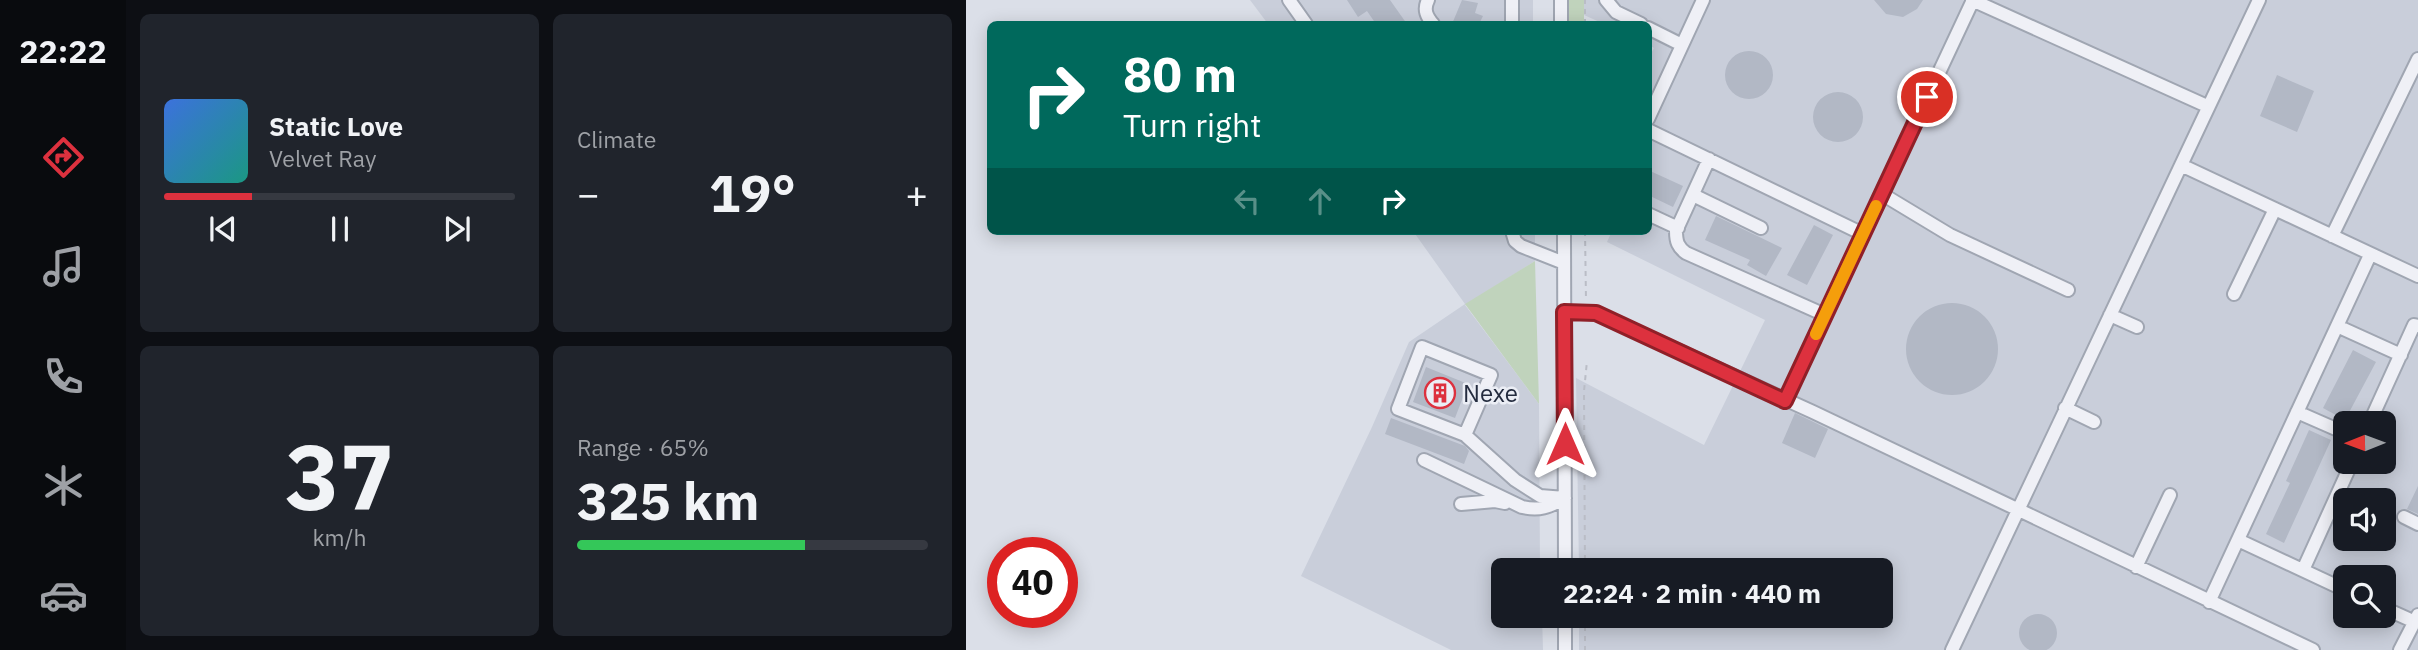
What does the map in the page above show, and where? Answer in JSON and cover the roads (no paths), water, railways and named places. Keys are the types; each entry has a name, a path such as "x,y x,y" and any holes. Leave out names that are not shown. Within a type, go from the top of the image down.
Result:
{"street":[{"path":"1289,0 1304,21"},
{"path":"1428,0 1425,9 1430,21"},
{"path":"1512,0 1512,21"},
{"path":"1561,0 1561,21"},
{"path":"1606,0 1616,12 1635,21"},
{"path":"1652,110 1703,0"},
{"path":"1785,401 1973,0 2207,107"},
{"path":"1952,650 2259,0"},
{"path":"1652,30 1682,46"},
{"path":"2332,236 2418,59"},
{"path":"1652,132 1863,234"},
{"path":"1709,159 1678,228 1676,240 1680,248 1825,315"},
{"path":"2181,165 2418,276"},
{"path":"1882,194 1950,235 2068,290"},
{"path":"1693,195 1761,228"},
{"path":"2234,293 2275,209"},
{"path":"1652,216 1678,228"},
{"path":"1513,235 1521,246 1564,263"},
{"path":"1564,235 1565,558"},
{"path":"2209,602 2370,255"},
{"path":"1564,312 1596,313 2313,650"},
{"path":"2110,314 2137,327"},
{"path":"2375,411 2414,325 2418,326"},
{"path":"2337,326 2400,355"},
{"path":"1465,435 1490,375 1422,347 1398,409 1465,435 1515,480 1540,496 1565,498"},
{"path":"2065,408 2094,422"},
{"path":"2297,412 2333,428"},
{"path":"1424,460 1522,507"},
{"path":"2302,570 2346,474"},
{"path":"2136,567 2170,495"},
{"path":"1461,504 1495,501 1536,510 1544,509 1565,498"},
{"path":"2404,517 2418,524"},
{"path":"2238,540 2333,584"},
{"path":"2396,612 2416,618 2400,650"},
{"path":"1565,628 1565,650"}],"place":[{"name":"Nexe","path":"1440,393"}]}
